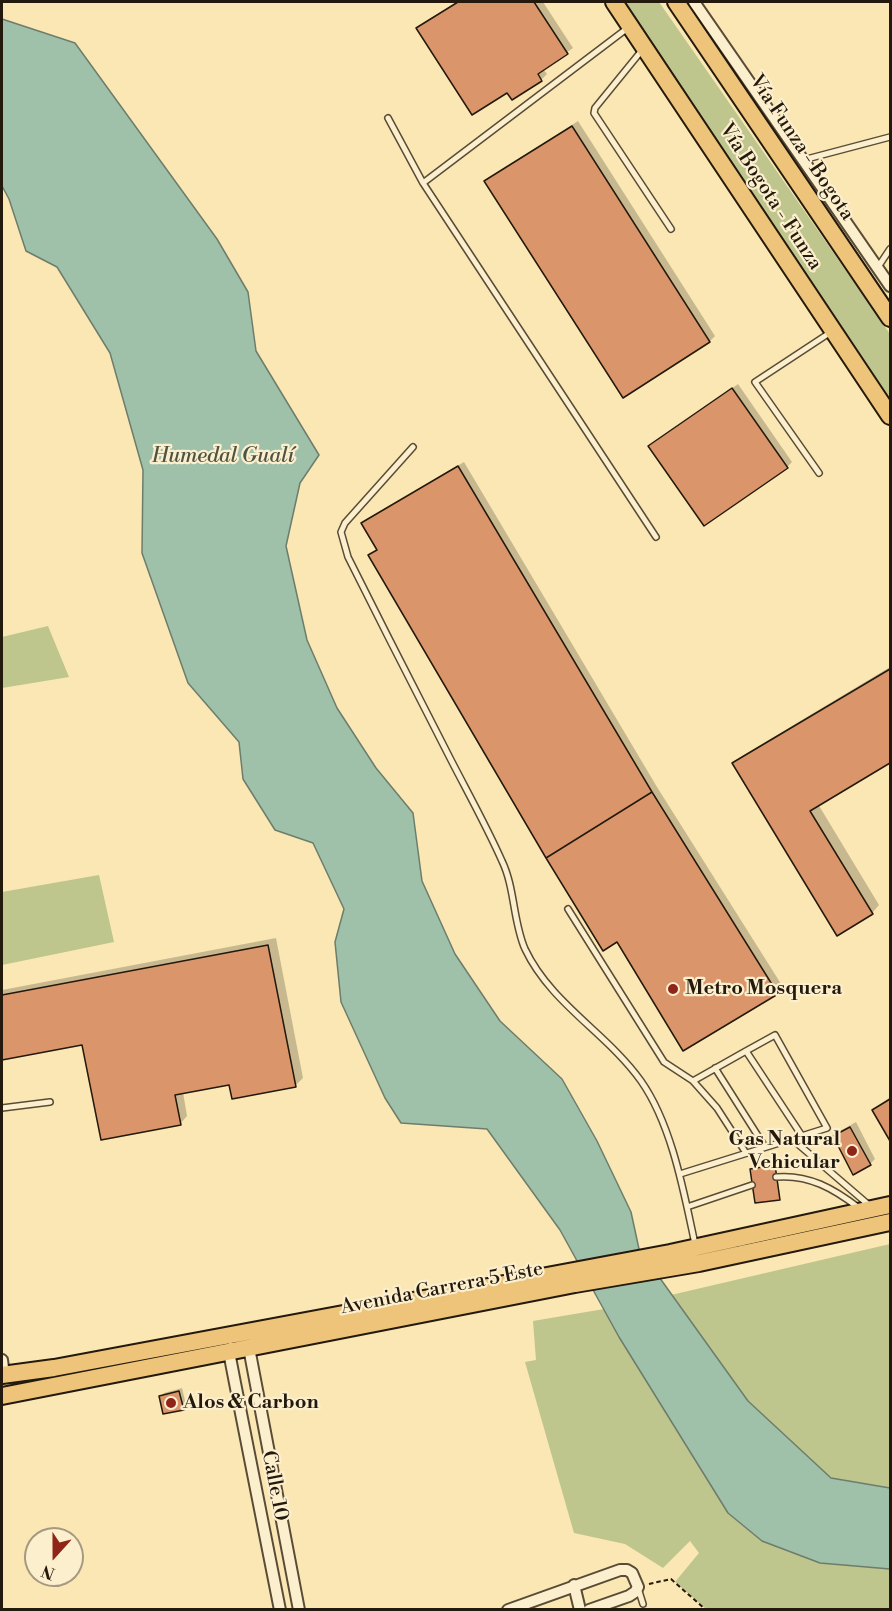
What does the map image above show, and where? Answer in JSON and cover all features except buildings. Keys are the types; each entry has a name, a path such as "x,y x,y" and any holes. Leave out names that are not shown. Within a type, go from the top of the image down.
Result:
{"main road":[{"name":"Vía Bogota - Funza","path":"614,2 891,416"},
{"name":"Vía Funza - Bogota","path":"676,2 891,318"},
{"name":"Avenida Carrera 5 Este","path":"697,1255 891,1205"},
{"name":"Avenida Carrera 5 Este","path":"2,1370 54,1368 242,1333 891,1222"},
{"name":"Avenida Carrera 5 Este","path":"2,1396 249,1348 570,1278"}],"street":[{"name":"Vía Funza - Bogota","path":"693,2 891,286"},
{"path":"229,1352 235,1338 242,1333"},
{"name":"Calle 10","path":"249,1348 299,1610"},
{"name":"Calle 10","path":"229,1352 280,1610"},
{"path":"233,1370 243,1365 254,1370"},
{"path":"508,1610 620,1570 632,1573 638,1587 635,1592 589,1610"},
{"path":"574,1585 580,1610"}],"lane":[{"path":"423,183 631,25"},
{"path":"645,47 595,108 594,113 671,229"},
{"path":"388,118 423,183 656,537"},
{"path":"803,160 891,137"},
{"path":"878,267 891,249"},
{"path":"819,473 755,382 832,330"},
{"path":"413,447 345,523 341,531 348,558 504,864 526,950 542,977 562,1002 611,1048 642,1082 669,1140 680,1174 697,1255"},
{"path":"568,909 664,1062 693,1081 717,1108 746,1153"},
{"path":"680,1174 826,1128 775,1035 693,1081"},
{"path":"746,1051 802,1136"},
{"path":"715,1068 765,1147"},
{"path":"2,1108 51,1102"},
{"path":"792,1139 869,1210"},
{"path":"776,1177 793,1175 812,1180 869,1210"},
{"path":"687,1207 752,1185"},
{"path":"638,1587 643,1604"}],"path":[{"path":"638,1587 670,1579 706,1610"}],"green space":[{"path":"621,2 659,2 890,334 890,401"},
{"path":"48,626 69,677 2,688 2,637"},
{"path":"99,875 114,942 2,965 2,892"},
{"path":"890,1244 890,1488 831,1478 748,1401 671,1295"},
{"path":"604,1309 728,1513 762,1541 820,1563 890,1569 890,1609 706,1609 675,1582 699,1553 690,1541 663,1568 625,1544 574,1533 525,1362 536,1360 533,1321"}],"water":[{"name":"Humedal Gualí","path":"2,19 75,43 217,239 248,292 256,351 319,455 300,483 286,546 307,640 337,708 376,768 413,813 422,881 455,954 500,1021 562,1079 597,1141 631,1212 639,1249 748,1401 831,1478 890,1488 890,1569 820,1563 762,1541 728,1513 619,1337 560,1230 487,1129 401,1123 385,1098 341,1002 335,942 344,909 313,843 275,830 243,779 239,742 188,683 142,553 143,470 110,353 57,267 26,251 9,199 2,186"}],"place":[{"name":"Metro Mosquera","path":"673,989"},
{"name":"Gas Natural Vehicular","path":"852,1151"},
{"name":"Alos & Carbon","path":"171,1403"}]}
